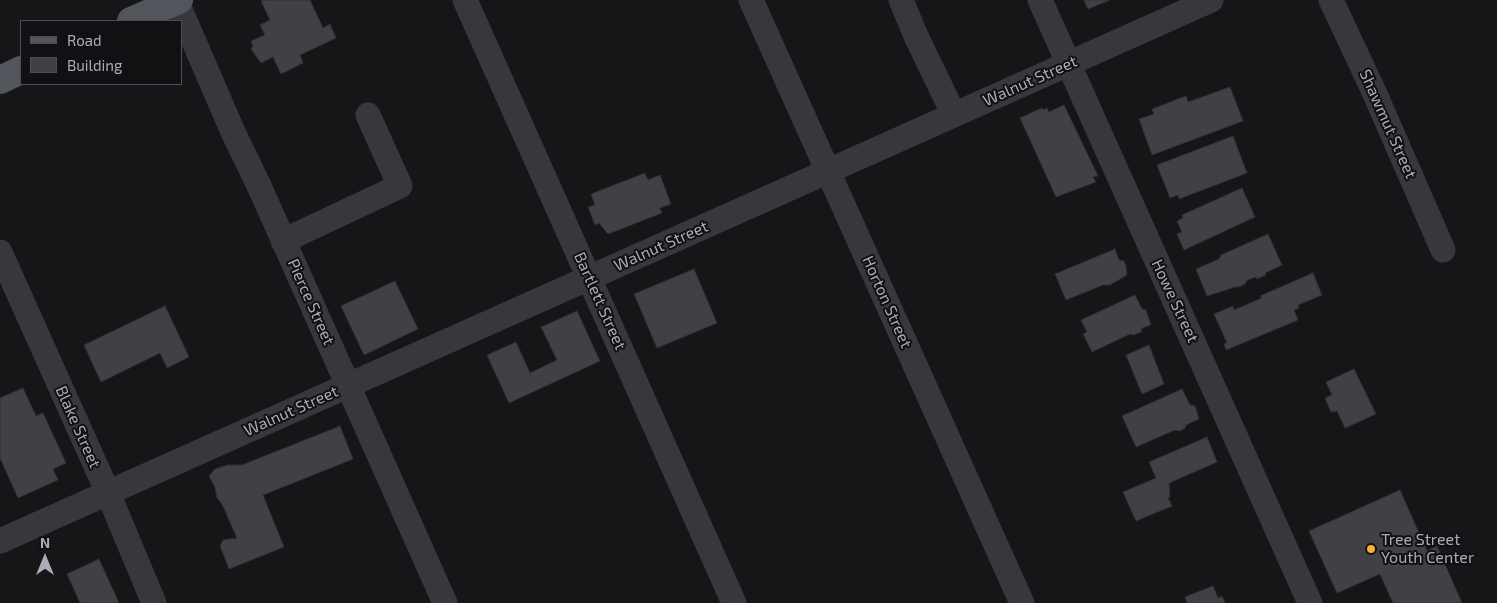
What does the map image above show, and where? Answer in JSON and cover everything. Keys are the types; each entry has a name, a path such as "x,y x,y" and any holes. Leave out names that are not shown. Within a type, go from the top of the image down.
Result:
{"main road":[{"path":"133,20 177,0"},
{"path":"0,80 20,70"}],"street":[{"name":"Pierce Street","path":"177,0 233,132 446,603"},
{"name":"Bartlett Street","path":"465,0 734,603"},
{"name":"Horton Street","path":"752,0 1022,603"},
{"path":"901,0 954,115"},
{"name":"Howe Street","path":"1040,0 1310,603"},
{"name":"Walnut Street","path":"0,541 1212,0"},
{"name":"Shawmut Street","path":"1331,0 1375,94 1443,250"},
{"path":"283,241 400,186 368,115"},
{"name":"Blake Street","path":"0,252 108,493 154,603"}],"building":[{"path":"310,0 323,28 330,24 336,38 300,55 303,63 281,74 273,57 261,63 251,49 253,46 251,41 265,35 260,25 270,20 261,1"},
{"path":"1084,0 1110,0 1088,9"},
{"path":"1230,87 1243,121 1152,155 1139,119 1154,114 1152,109 1186,96 1188,102"},
{"path":"1064,105 1098,176 1093,177 1096,182 1056,197 1020,118 1042,108 1043,110 1047,108 1049,112"},
{"path":"1233,136 1247,173 1179,199 1178,195 1170,198 1157,165"},
{"path":"645,173 648,180 660,175 671,204 660,208 662,213 608,234 599,223 595,225 588,207 595,205 591,194"},
{"path":"1242,188 1255,217 1184,250 1177,234 1182,232 1177,221 1183,218 1182,215"},
{"path":"1268,234 1282,265 1257,279 1256,277 1247,280 1245,284 1239,287 1207,296 1196,269 1219,259 1221,255"},
{"path":"1115,249 1119,260 1124,261 1127,275 1110,285 1103,285 1066,300 1055,274"},
{"path":"694,269 717,323 657,348 634,294"},
{"path":"1313,273 1322,295 1298,305 1299,308 1294,310 1298,320 1226,350 1224,344 1227,343 1214,314 1233,306 1234,310 1262,298 1260,296"},
{"path":"395,281 418,329 364,355 341,306"},
{"path":"1135,295 1142,309 1146,310 1151,325 1142,328 1141,332 1133,335 1130,334 1092,352 1083,334 1087,332 1081,320"},
{"path":"165,306 189,357 167,368 160,353 101,382 84,345"},
{"path":"577,311 600,361 509,403 487,355 516,342 530,373 557,360 541,327"},
{"path":"1149,345 1164,384 1142,394 1126,355"},
{"path":"1354,369 1376,414 1345,428 1337,411 1331,412 1325,398 1332,395 1326,382"},
{"path":"23,388 36,416 43,413 66,463 53,469 58,480 18,498 0,458 0,398"},
{"path":"1182,389 1190,405 1195,406 1199,419 1186,425 1180,431 1175,430 1136,447 1122,416"},
{"path":"340,426 353,459 263,495 284,547 229,569 220,546 223,540 237,538 222,504 217,498 215,487 209,476 215,469 228,465 242,465"},
{"path":"1207,437 1217,462 1169,483 1170,497 1168,498 1172,506 1136,521 1123,492 1156,478 1149,462"},
{"name":"Tree Street Youth Center","path":"1400,490 1427,551 1437,546 1462,603 1393,603 1380,574 1337,593 1309,531"},
{"path":"99,559 119,603 80,603 67,574"},
{"path":"1213,586 1218,598 1222,596 1225,603 1187,603 1185,597"}],"place":[{"name":"Tree Street Youth Center","path":"1371,549"}]}
